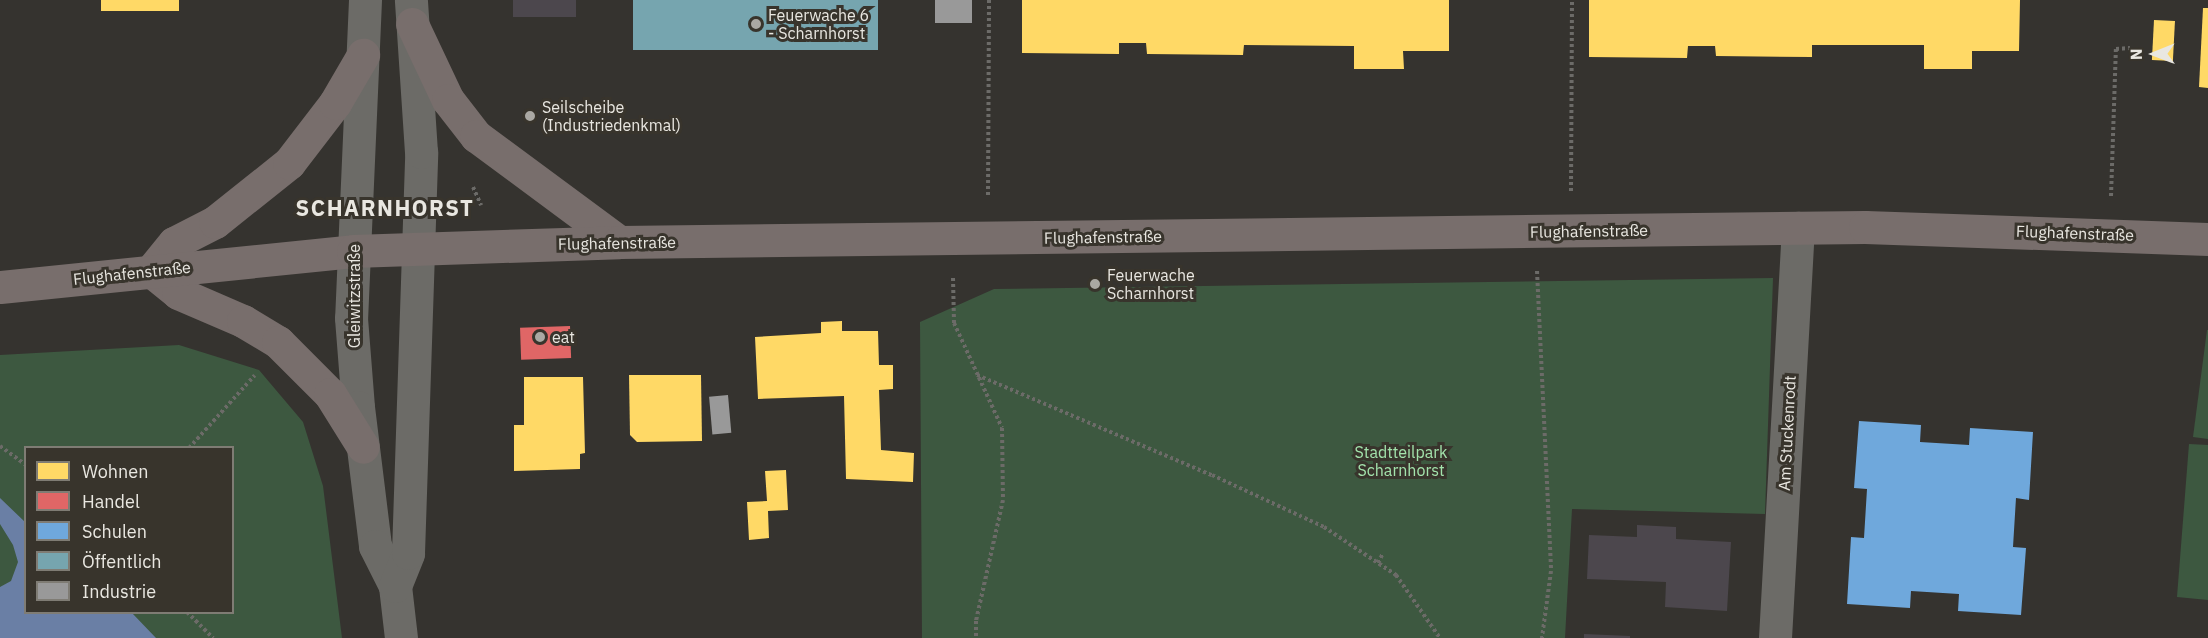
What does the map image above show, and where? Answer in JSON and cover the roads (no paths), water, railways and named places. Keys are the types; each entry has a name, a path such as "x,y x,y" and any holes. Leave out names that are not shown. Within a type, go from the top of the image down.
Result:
{"main road":[{"path":"411,12 448,100 476,136 619,242"},
{"path":"363,55 335,103 289,163 215,222 174,243 151,271 178,293 243,321 285,347 330,394 363,447"},
{"name":"Flughafenstraße","path":"0,286 353,251 619,242 1798,228 2110,233 2208,239"}],"street":[{"name":"Gleiwitzstraße","path":"365,0 351,318 375,546 395,586 401,638"},
{"name":"Gleiwitzstraße","path":"395,586 408,553 416,248 421,152 411,12"},
{"name":"Am Stuckenrodt","path":"1775,638 1798,228"}],"water":[{"path":"0,498 24,521 24,614 133,614 156,638 0,638 0,587 11,581 18,562 13,545 0,524"}],"place":[{"name":"Feuerwache 6 - Scharnhorst","path":"756,24"},
{"name":"Seilscheibe (Industriedenkmal)","path":"530,116"},
{"name":"Feuerwache Scharnhorst","path":"1095,284"},
{"name":"eat","path":"540,337"}],"district":[{"name":"SCHARNHORST","path":"385,208"}],"park label":[{"name":"Stadtteilpark Scharnhorst","path":"1401,461"}]}
